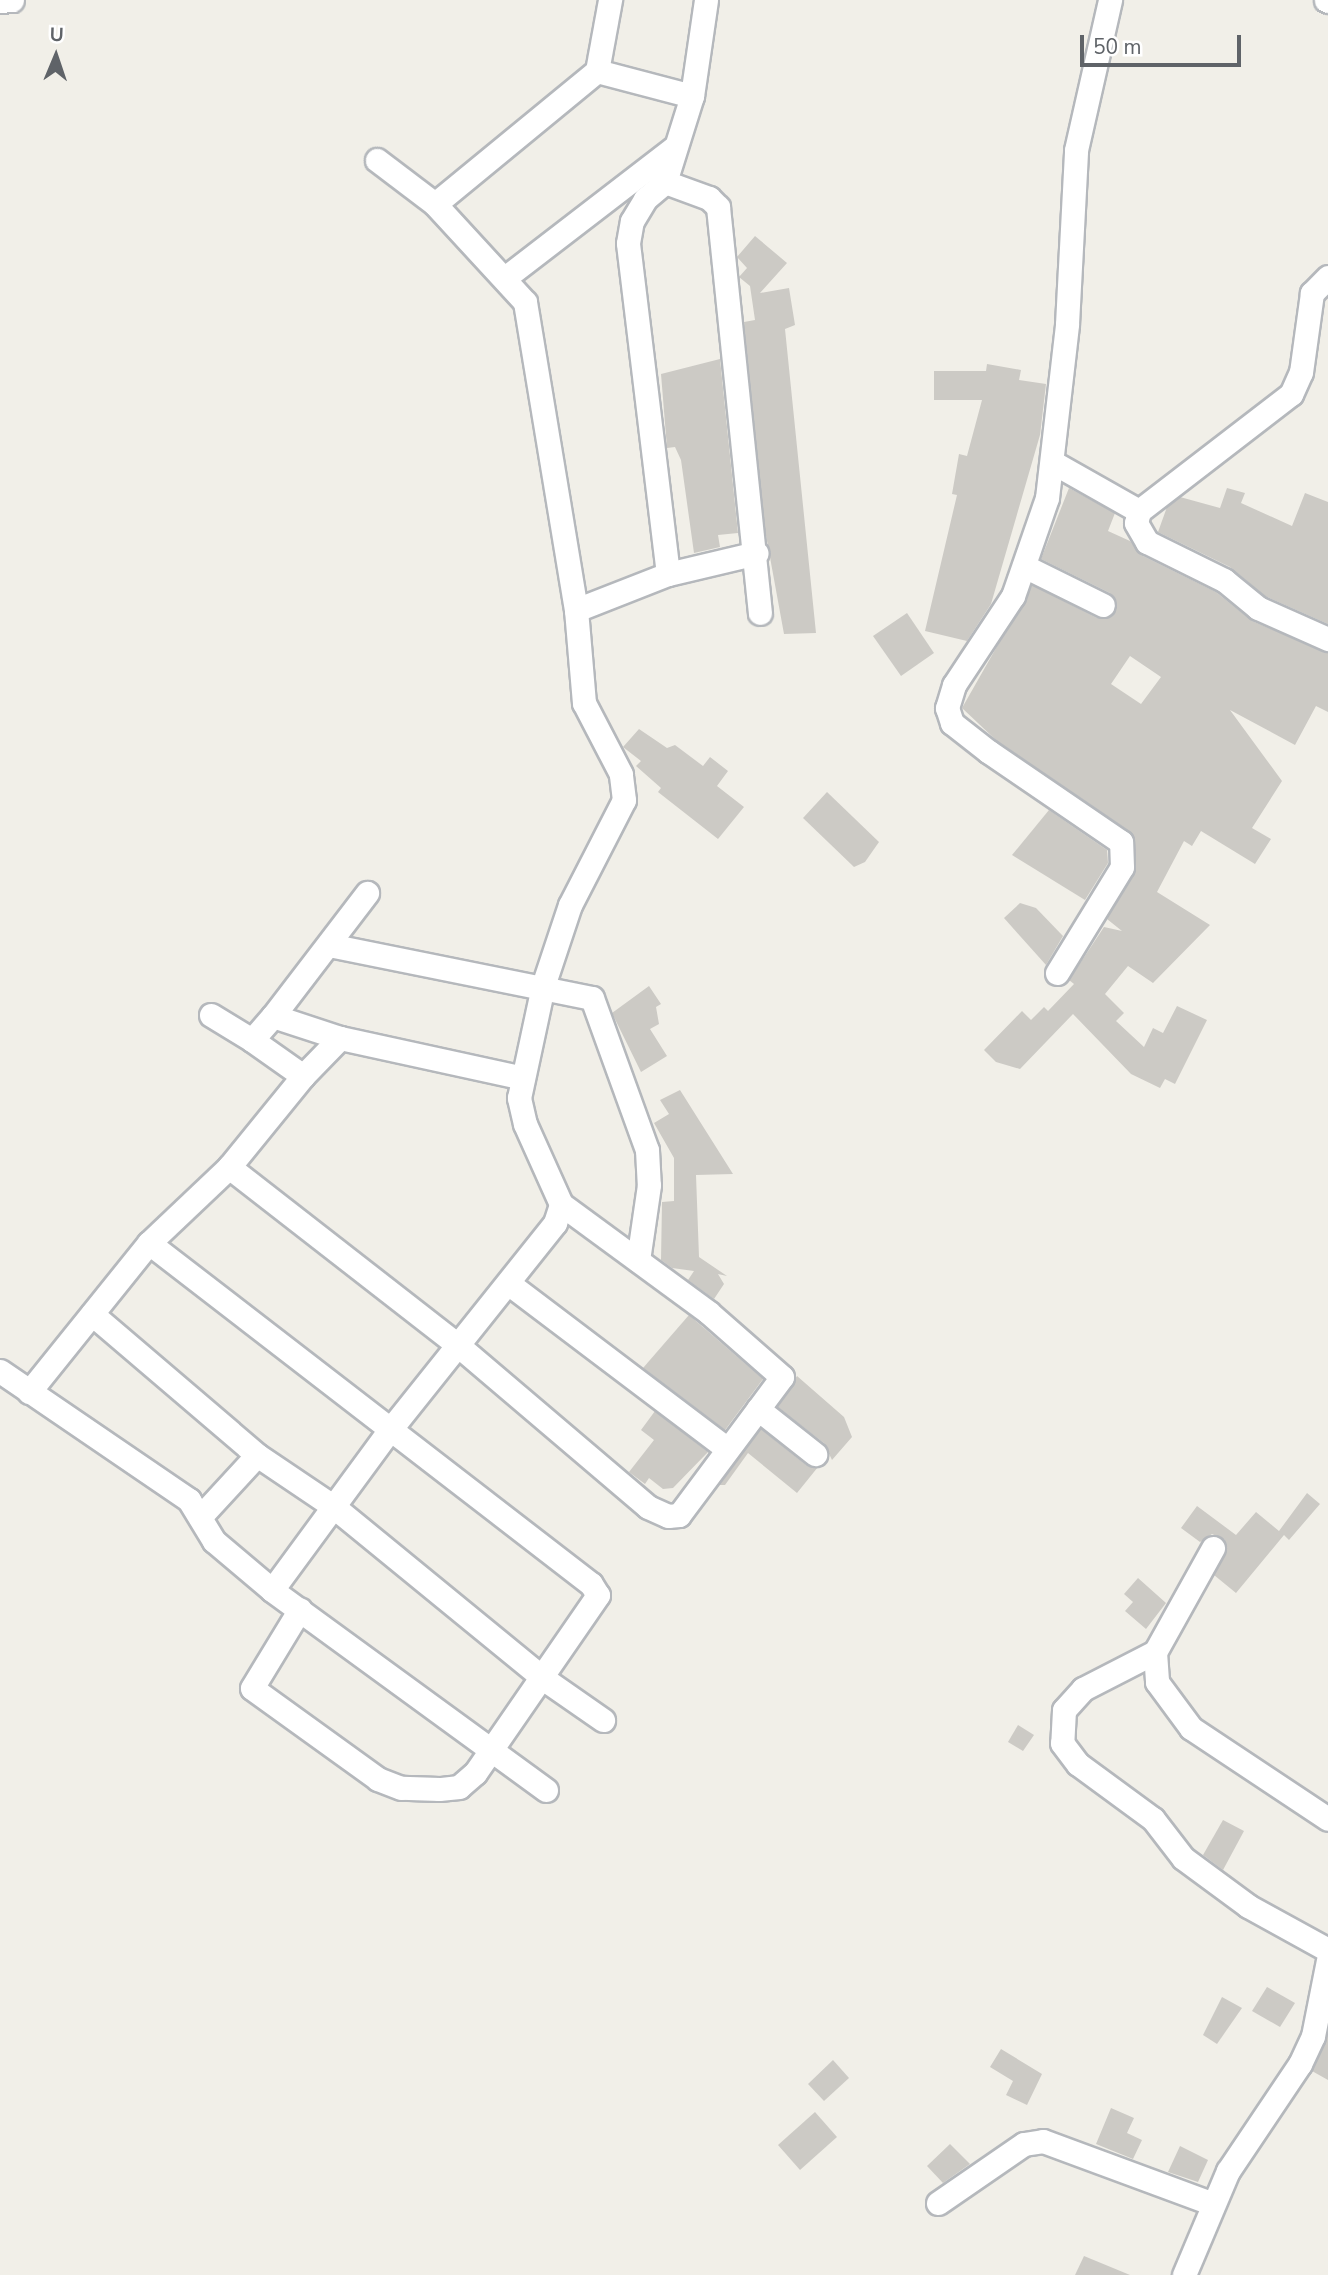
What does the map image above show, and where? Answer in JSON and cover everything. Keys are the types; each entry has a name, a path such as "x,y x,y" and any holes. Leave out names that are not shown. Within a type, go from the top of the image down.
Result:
{"street":[{"path":"0,1 12,0"},
{"path":"435,204 597,71 610,0"},
{"path":"668,575 628,243 632,221 645,199 665,182 692,96 706,0"},
{"path":"1057,973 1122,867 1121,842 989,752 952,723 947,708 954,685 1013,596 1054,463 1076,150 1110,0"},
{"path":"597,71 692,96"},
{"path":"506,277 675,147"},
{"path":"229,1167 460,1347 658,1513 679,1515 725,1447 780,1381 778,1369 561,1203 521,1112 523,1078 543,986 570,905 624,800 621,774 584,703 576,610 525,302 506,277 435,204 377,160"},
{"path":"665,182 709,198 718,207 757,553 760,613"},
{"path":"1328,277 1312,293 1301,372 1292,394 1139,511 1138,533 1147,542 1224,580 1258,608 1328,639"},
{"path":"1054,463 1139,511"},
{"path":"576,610 668,575 757,553"},
{"path":"1024,566 1103,605"},
{"path":"251,1040 273,1016 367,893"},
{"path":"329,945 592,998 647,1150 649,1185 638,1260"},
{"path":"211,1015 303,1076"},
{"path":"273,1016 340,1038 523,1078"},
{"path":"29,1392 149,1243 229,1167 303,1076 340,1038"},
{"path":"272,1590 389,1431 460,1347 555,1223 561,1203"},
{"path":"149,1243 389,1431 591,1584 596,1605 544,1679 459,1787 401,1788 378,1779 258,1694 251,1682 300,1609"},
{"path":"508,1283 725,1447"},
{"path":"92,1314 257,1455 334,1507 544,1679 604,1720"},
{"path":"0,1371 189,1500 214,1541 272,1590 546,1790"},
{"path":"758,1409 815,1454"},
{"path":"200,1517 257,1455"},
{"path":"1213,1548 1155,1652 1157,1682 1191,1728 1328,1819"},
{"path":"1155,1652 1083,1689 1064,1710 1062,1743 1078,1764 1143,1810 1183,1858 1248,1906 1328,1950"},
{"path":"1184,2275 1213,2204 1246,2138 1300,2064 1312,2036 1328,1960"},
{"path":"939,2203 1024,2144 1043,2141 1213,2204"}],"building":[{"path":"755,236 787,263 760,293 789,288 795,325 785,329 816,633 784,634 765,530 744,322 755,320 750,286 739,277 747,268 737,257"},
{"path":"720,359 738,533 718,535 720,547 694,553 681,460 675,447 667,448 661,374"},
{"path":"987,364 1021,370 1019,380 1046,384 1040,435 991,604 967,641 925,631 957,495 952,494 959,454 967,456 982,400 934,400 934,371 986,371"},
{"path":"1069,488 1115,513 1108,531 1130,541 1141,555 1216,592 1252,621 1328,653 1328,712 1316,706 1295,745 1230,710 1282,781 1252,828 1271,839 1255,864 1201,831 1192,846 1184,841 1157,892 1210,925 1153,983 1128,966 1105,994 1124,1013 1116,1021 1144,1047 1153,1028 1163,1033 1177,1006 1207,1020 1175,1084 1165,1079 1160,1088 1131,1074 1073,1014 1020,1069 996,1062 984,1050 1022,1011 1031,1020 1044,1007 1048,1011 1074,984 1069,980 1104,927 1122,931 1107,919 1136,867 1129,831 997,741 962,708 1032,585 1097,618 1116,611 1110,593 1041,559","holes":["1130,656 1161,677 1141,704 1111,684"]},
{"path":"1227,488 1245,493 1241,503 1292,526 1305,493 1328,502 1328,624 1265,596 1230,567 1158,532 1167,507 1180,497 1220,508"},
{"path":"907,613 934,653 901,676 873,636"},
{"path":"639,729 667,748 675,745 703,766 710,757 728,771 717,786 744,807 718,839 658,792 661,788 636,766 641,761 623,747"},
{"path":"827,792 879,842 865,862 854,867 803,818"},
{"path":"1049,810 1107,850 1108,863 1085,900 1012,855"},
{"path":"1020,903 1036,908 1063,936 1046,965 1004,918"},
{"path":"649,986 661,1004 656,1007 659,1024 650,1029 667,1056 641,1072 612,1013"},
{"path":"680,1090 733,1174 696,1175 699,1257 727,1276 718,1274 724,1284 714,1299 688,1280 694,1271 672,1268 661,1260 662,1202 674,1201 674,1158 654,1123 669,1114 660,1100"},
{"path":"689,1315 763,1379 725,1430 643,1368"},
{"path":"797,1376 844,1417 852,1437 832,1460 824,1443 777,1407"},
{"path":"655,1411 708,1452 673,1488 663,1489 649,1478 645,1484 629,1472 654,1440 641,1430"},
{"path":"761,1429 806,1465 818,1467 797,1493 748,1453 725,1485 719,1485"},
{"path":"1307,1493 1320,1504 1289,1540 1284,1535 1236,1593 1214,1575 1225,1554 1225,1540 1212,1534 1200,1542 1181,1528 1197,1506 1236,1535 1256,1512 1279,1531"},
{"path":"1138,1578 1166,1603 1146,1629 1125,1611 1133,1602 1124,1594"},
{"path":"1018,1725 1034,1735 1023,1751 1008,1742"},
{"path":"1223,1820 1244,1831 1223,1870 1203,1855"},
{"path":"1267,1987 1295,2003 1280,2027 1252,2011"},
{"path":"1222,1997 1242,2008 1217,2044 1203,2035"},
{"path":"1328,2032 1328,2080 1312,2071"},
{"path":"1001,2049 1042,2074 1027,2105 1006,2095 1013,2081 990,2067"},
{"path":"833,2060 849,2078 824,2101 808,2084"},
{"path":"1111,2108 1134,2118 1127,2133 1142,2140 1133,2159 1096,2144"},
{"path":"815,2112 837,2137 800,2170 778,2145"},
{"path":"950,2144 970,2164 943,2183 927,2166"},
{"path":"1180,2146 1208,2160 1198,2182 1168,2172"},
{"path":"1084,2256 1130,2275 1075,2275"}]}
